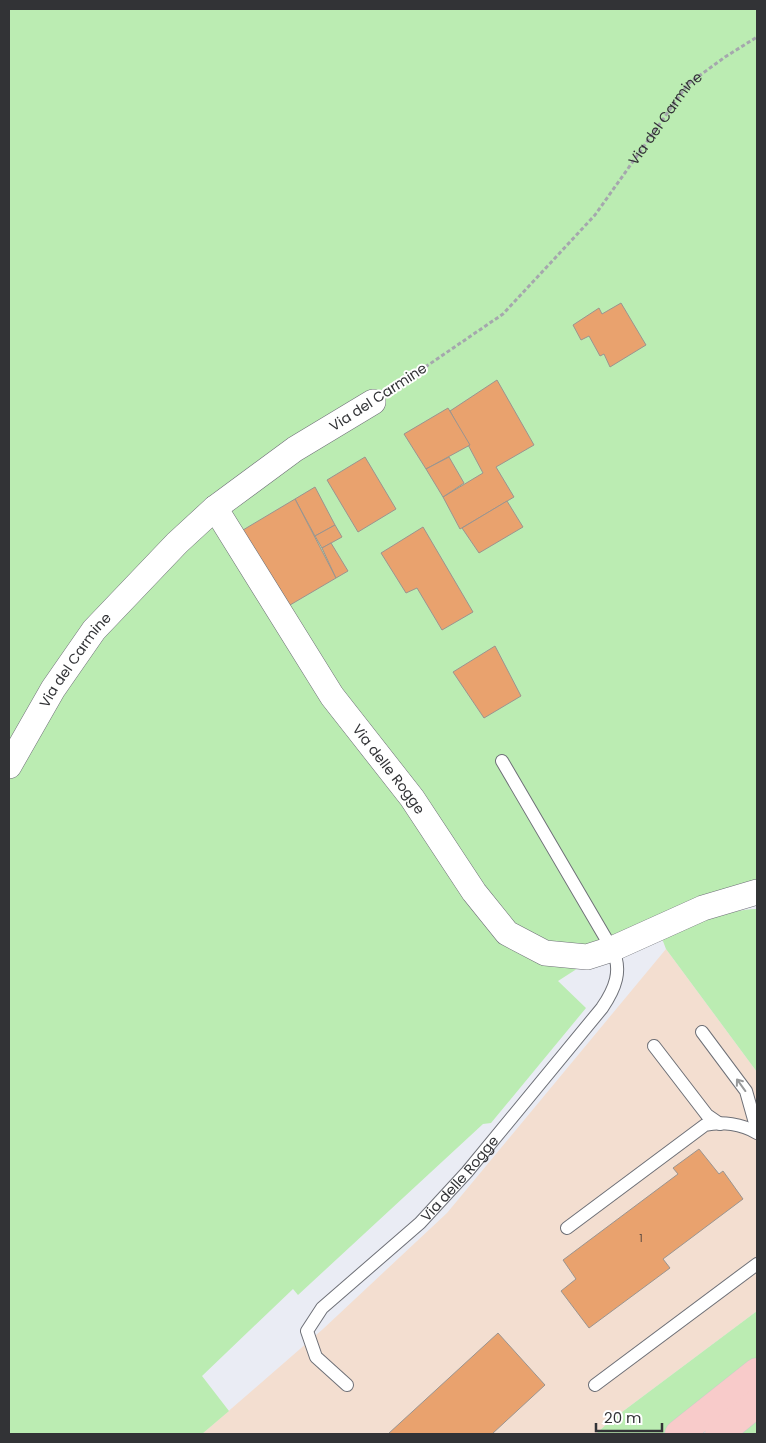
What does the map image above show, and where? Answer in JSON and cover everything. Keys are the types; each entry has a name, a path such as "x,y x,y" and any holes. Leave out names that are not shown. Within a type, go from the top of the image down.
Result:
{"main road":[{"path":"679,1434 757,1388"},
{"path":"719,1434 757,1388"}],"street":[{"name":"Via del Carmine","path":"9,766 53,689 94,630 177,543 215,508 296,449 373,402"},
{"name":"Via delle Rogge","path":"215,508 332,696 412,798 474,892 508,933 545,953 587,957 612,949 703,908 757,892"}],"lane":[{"path":"502,760 612,949"},
{"name":"Via delle Rogge","path":"347,1385 316,1357 307,1331 322,1308 426,1216 466,1172 602,1008 617,977 618,965 612,949"},
{"path":"702,1032 746,1091 757,1132"},
{"path":"654,1046 707,1116 720,1124"},
{"path":"567,1228 701,1128 720,1124 742,1126 757,1132"},
{"path":"595,1385 757,1264"},
{"path":"699,1434 757,1388"}],"path":[{"name":"Via del Carmine","path":"373,402 504,314 595,215 688,84 757,37"}],"shaded area":[{"path":"666,949 757,1072 757,1311 610,1421 596,1434 202,1434 323,1329 447,1213"}],"green space":[{"path":"9,9 757,9 757,881 656,918 558,981 586,1008 491,1123 483,1124 298,1295 293,1289 202,1376 229,1411 202,1434 9,1434"},
{"path":"757,909 757,1072 666,949 661,936 720,915"},
{"path":"757,1311 757,1358 663,1434 596,1434 610,1421"},
{"path":"757,1417 757,1434 736,1434"}],"building":[{"path":"621,303 646,345 610,367 604,354 600,356 589,336 581,340 573,325 599,308 602,314"},
{"path":"497,380 534,445 496,467 514,497 460,529 443,497 483,473 450,411"},
{"path":"448,408 470,445 426,469 404,434"},
{"path":"365,457 396,509 358,532 327,480"},
{"path":"449,457 464,483 443,497 426,469"},
{"path":"315,487 335,525 315,536 295,499"},
{"path":"295,499 336,578 290,605 243,530"},
{"path":"507,501 523,527 479,553 462,528"},
{"path":"335,525 342,537 322,548 315,536"},
{"path":"423,527 473,612 442,630 417,588 406,593 381,553"},
{"path":"331,543 348,571 336,578 322,548"},
{"path":"495,646 521,696 484,718 453,672"},
{"path":"699,1149 719,1174 723,1171 743,1199 663,1259 670,1268 589,1328 561,1291 576,1279 563,1260 678,1174 673,1168"},
{"path":"498,1333 545,1385 492,1434 388,1434"}]}
